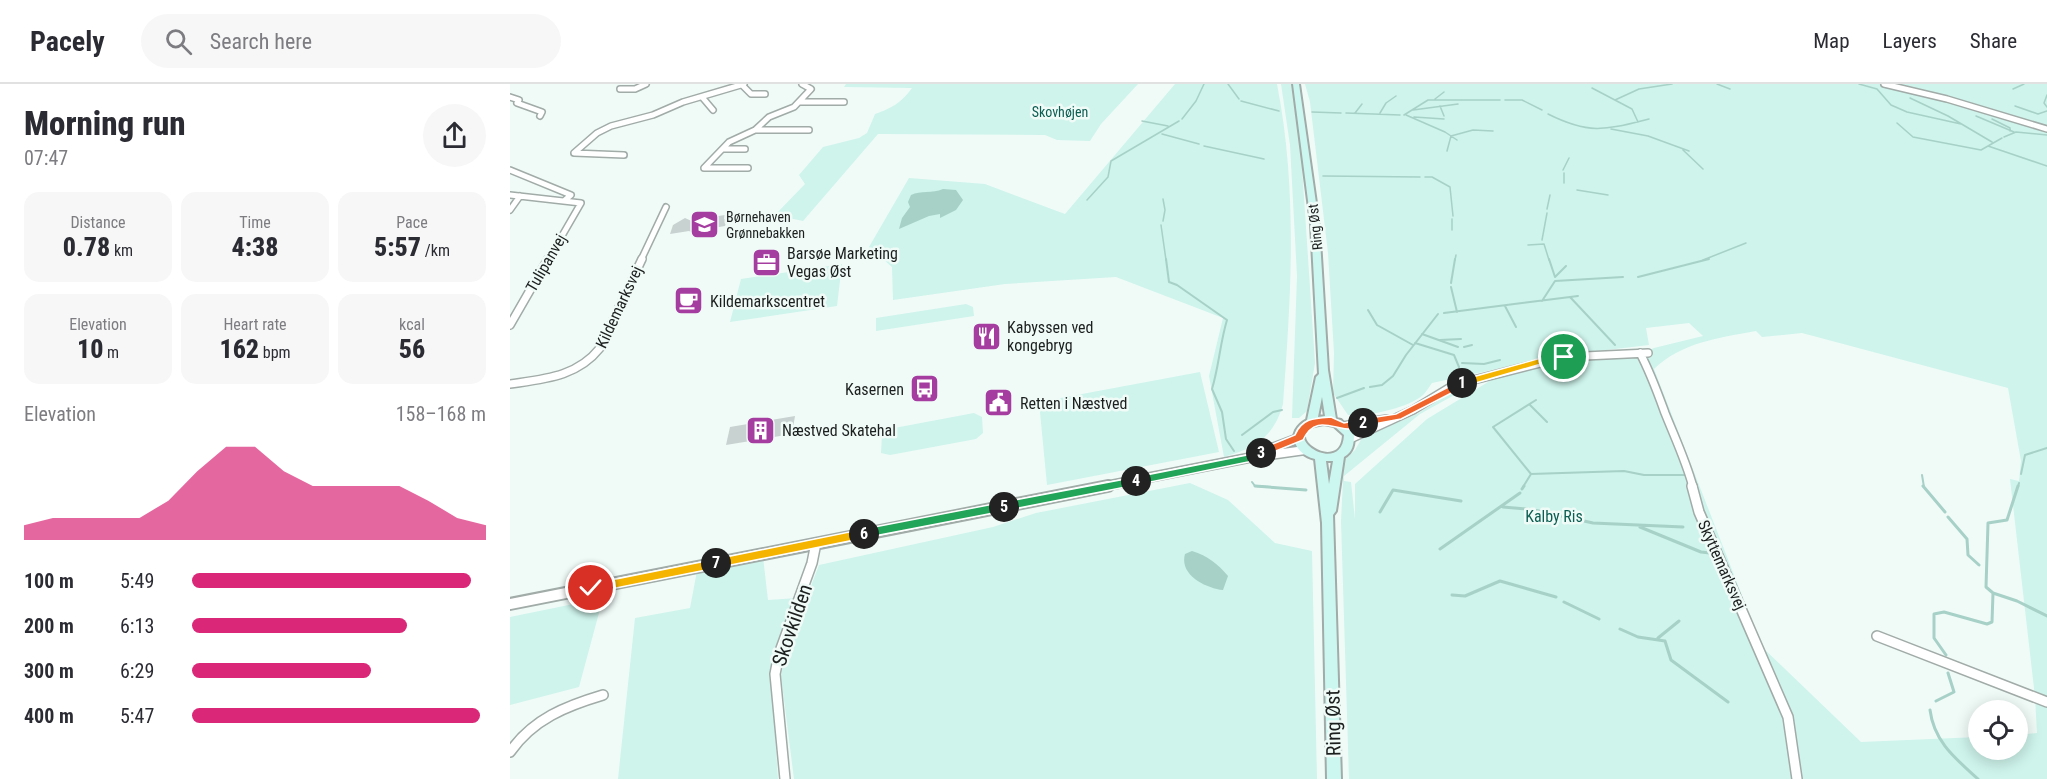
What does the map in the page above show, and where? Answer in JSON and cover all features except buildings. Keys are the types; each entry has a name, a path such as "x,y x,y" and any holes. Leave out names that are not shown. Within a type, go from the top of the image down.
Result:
{"main road":[{"name":"Ring Øst","path":"1296,84 1315,224 1323,370 1331,421"},
{"name":"Ring Øst","path":"1312,422 1323,370"},
{"path":"1331,421 1343,426 1350,438 1345,451 1339,455 1320,458 1305,450 1299,438 1303,429 1312,422 1331,421"},
{"name":"Ring Øst","path":"1328,523 1339,455"},
{"name":"Ring Øst","path":"1320,458 1328,523 1334,779"}],"street":[{"path":"620,89 635,89 646,84"},
{"path":"748,168 704,168 729,142 755,130 766,119 800,102 811,89 802,84"},
{"path":"1884,84 1947,99 2047,129"},
{"path":"624,155 574,153 597,133 611,126 653,115 682,102 743,85 751,94 765,94"},
{"path":"510,97 519,100 517,103 542,112 540,116"},
{"path":"702,97 712,110"},
{"path":"800,102 844,102"},
{"path":"638,118 645,126"},
{"path":"755,130 809,130"},
{"path":"723,148 745,149"},
{"path":"510,170 571,195 565,200 510,195"},
{"path":"510,210 520,196"},
{"name":"Tulipanvej","path":"510,325 581,203 565,200"},
{"name":"Kildemarksvej","path":"510,384 565,374 591,361 600,348 666,207"},
{"name":"Skyttemarksvej","path":"1350,438 1398,417 1454,385 1564,357 1644,353 1688,468 1699,512 1788,717 1797,779"},
{"name":"Skyttemarksvej","path":"1343,426 1398,417"},
{"path":"1248,458 1299,438"},
{"path":"510,604 1248,458 1305,450"},
{"name":"Skovkilden","path":"785,779 775,674 779,654 812,563 816,543"},
{"path":"1877,636 2047,702"},
{"path":"510,752 524,734 556,710 603,695"}],"green space":[{"name":"Skovhøjen","path":"846,84 1138,84 1101,124 1090,141 1057,140 1045,135 878,134 803,221 775,215 805,184 799,175 823,147 859,138 867,133 875,114 896,104 912,88 844,87"},
{"path":"1175,84 1277,84 1284,124 1291,244 1283,404 1274,425 1262,440 1245,450 1224,457 1209,376 1223,318 1116,277 1005,284 893,300 892,267 869,247 909,178 985,184 1065,214"},
{"path":"1281,84 1291,84 1301,152 1315,363 1307,411 1299,418 1292,418 1297,276 1290,145"},
{"name":"Kalby Ris","path":"1305,84 2047,84 2047,779 1349,779 1341,521 1344,460 1355,450 1362,438 1417,414 1458,388 1478,382 1420,414 1344,476 1344,481 1351,482 1355,519 1355,484 1427,419 1493,379 1559,361 1632,357 1654,348 1703,336 1689,323 1646,328 1649,345 1556,356 1432,383 1423,395 1398,408 1376,413 1348,415 1333,393 1334,353 1328,253 1310,102","holes":["1756,331 1762,337 1802,333 2008,388 2021,461 2019,481 2010,479 2035,697 2037,733 2028,734 2028,760 1968,760 1968,737 1861,742 1762,647 1654,369 1677,353 1702,342"]},
{"path":"842,264 837,306 730,322 741,279"},
{"path":"966,304 973,307 974,316 876,331 876,318"},
{"path":"1200,372 1219,452 1047,485 1039,402"},
{"path":"974,413 982,417 983,433 976,439 890,455 881,453 882,434 889,429"},
{"path":"1190,483 1228,500 1275,543 1312,551 1317,779 794,779 781,676 785,654 819,565 993,527 1036,513"},
{"path":"763,557 768,600 798,598 775,653 771,675 778,779 618,779 635,618 690,608 697,571"},
{"path":"603,598 579,687 510,705 510,617"}],"shaded area":[{"path":"943,189 956,190 963,200 956,210 940,218 940,214 929,216 899,229 902,218 910,207 908,202 911,195"},
{"path":"1192,551 1212,561 1228,576 1223,590 1202,583 1190,574 1184,561 1185,554"}],"waterway":[{"path":"1182,119 1196,101 1204,84"},
{"path":"1228,84 1239,99"},
{"path":"1615,100 1639,89 1672,84"},
{"path":"1717,84 1730,89"},
{"path":"1859,84 1877,89 1891,105 1907,112 1961,124"},
{"path":"2013,89 2024,84"},
{"path":"1592,88 1632,109 1638,122"},
{"path":"1435,99 1444,92"},
{"path":"2047,95 2044,103 2047,107"},
{"path":"1380,113 1386,103 1396,96"},
{"path":"1910,98 1948,116 1992,142"},
{"path":"1404,115 1428,100 1500,100"},
{"path":"1505,100 1522,100 1542,110"},
{"path":"1241,101 1279,111"},
{"path":"1355,113 1362,104"},
{"path":"1440,106 1458,104"},
{"path":"1413,110 1440,106"},
{"path":"1440,106 1444,116"},
{"path":"2015,106 2038,114 2047,111"},
{"path":"1312,112 1341,113"},
{"path":"1346,113 1400,115"},
{"path":"1548,114 1587,128 1609,128 1638,122"},
{"path":"1406,115 1451,136"},
{"path":"1976,116 2010,130"},
{"path":"1414,117 1444,119"},
{"path":"1638,122 1649,119"},
{"path":"1992,119 2010,128 2010,130"},
{"path":"1142,121 1168,126"},
{"path":"1087,200 1108,177 1111,161 1179,121"},
{"path":"1897,123 1913,137 1981,150 1988,146"},
{"path":"1611,129 1648,136 1689,151"},
{"path":"1451,136 1473,130 1493,131"},
{"path":"2010,130 2014,132"},
{"path":"2004,137 2016,132 2047,135"},
{"path":"1162,134 1199,144"},
{"path":"1447,151 1451,136"},
{"path":"1451,136 1457,140"},
{"path":"1988,146 2002,138"},
{"path":"1204,146 1264,159"},
{"path":"1988,146 2047,166"},
{"path":"1683,150 1703,169"},
{"path":"1563,170 1569,158"},
{"path":"1564,173 1564,183"},
{"path":"1323,176 1420,177"},
{"path":"1425,177 1432,177 1450,187 1453,216"},
{"path":"1577,190 1608,195"},
{"path":"1547,209 1550,195"},
{"path":"1163,199 1165,210 1163,221"},
{"path":"1542,240 1547,213"},
{"path":"1452,219 1452,230"},
{"path":"1161,225 1166,260"},
{"path":"1703,260 1746,243"},
{"path":"1528,245 1544,244 1549,260"},
{"path":"1455,260 1456,255"},
{"path":"1166,259 1169,282 1177,285 1227,320 1212,389 1222,412 1226,439 1234,451"},
{"path":"1451,283 1455,259"},
{"path":"1549,259 1555,277 1566,266"},
{"path":"1638,277 1709,259"},
{"path":"1542,301 1555,281 1623,277"},
{"path":"1451,287 1457,311"},
{"path":"1570,297 1578,296"},
{"path":"1542,301 1570,297"},
{"path":"1570,297 1615,345"},
{"path":"1457,311 1542,301"},
{"path":"1505,306 1516,327"},
{"path":"1368,310 1377,325 1413,345"},
{"path":"1444,313 1457,311"},
{"path":"1422,334 1438,314"},
{"path":"1415,343 1422,334"},
{"path":"1422,334 1458,347"},
{"path":"1440,340 1461,339"},
{"path":"1370,387 1382,385 1393,376 1415,343"},
{"path":"1415,343 1454,355 1459,367"},
{"path":"1464,347 1472,345"},
{"path":"1462,363 1484,364 1500,360"},
{"path":"1337,398 1364,388"},
{"path":"1531,474 1493,427 1536,400"},
{"path":"1530,405 1547,422"},
{"path":"1242,435 1273,412 1282,410"},
{"path":"2021,474 2025,455 2047,448"},
{"path":"1531,474 1624,471 1644,475 1685,475"},
{"path":"1523,487 1531,474"},
{"path":"1922,475 1924,487"},
{"path":"1252,482 1255,486"},
{"path":"2018,487 2019,483"},
{"path":"1255,486 1269,487"},
{"path":"1255,486 1306,490"},
{"path":"1923,486 1945,512"},
{"path":"1993,593 1986,587 1988,523 2007,520 2018,486"},
{"path":"1380,512 1393,490 1461,501"},
{"path":"1440,549 1520,493"},
{"path":"1503,507 1527,509"},
{"path":"1534,510 1593,523 1683,527"},
{"path":"1948,517 1967,539 1968,555 1979,565"},
{"path":"1640,527 1701,552 1710,553"},
{"path":"1452,595 1465,596 1500,581 1556,597"},
{"path":"1946,655 1934,638 1934,614 1944,612 1987,624 1992,622 1993,593"},
{"path":"1993,593 2017,601 2047,616"},
{"path":"1564,602 1599,619"},
{"path":"1658,638 1679,621"},
{"path":"1620,629 1638,637 1665,641 1671,660 1728,702"},
{"path":"1936,701 1954,692 1948,673"},
{"path":"1930,710 1941,741 1954,757 1978,779"}],"place":[{"name":"Børnehaven Grønnebakken","path":"705,225"},
{"name":"Barsøe Marketing Vegas Øst","path":"766,262"},
{"name":"Kildemarkscentret","path":"689,301"},
{"name":"Kabyssen ved kongebryg","path":"986,336"},
{"name":"Kasernen","path":"925,389"},
{"name":"Retten i Næstved","path":"999,403"},
{"name":"Næstved Skatehal","path":"761,430"}],"route":[{"path":"591,588 1248,458 1299,438 1307,425 1318,420 1331,421 1343,426 1398,417 1454,385 1564,357"}]}
